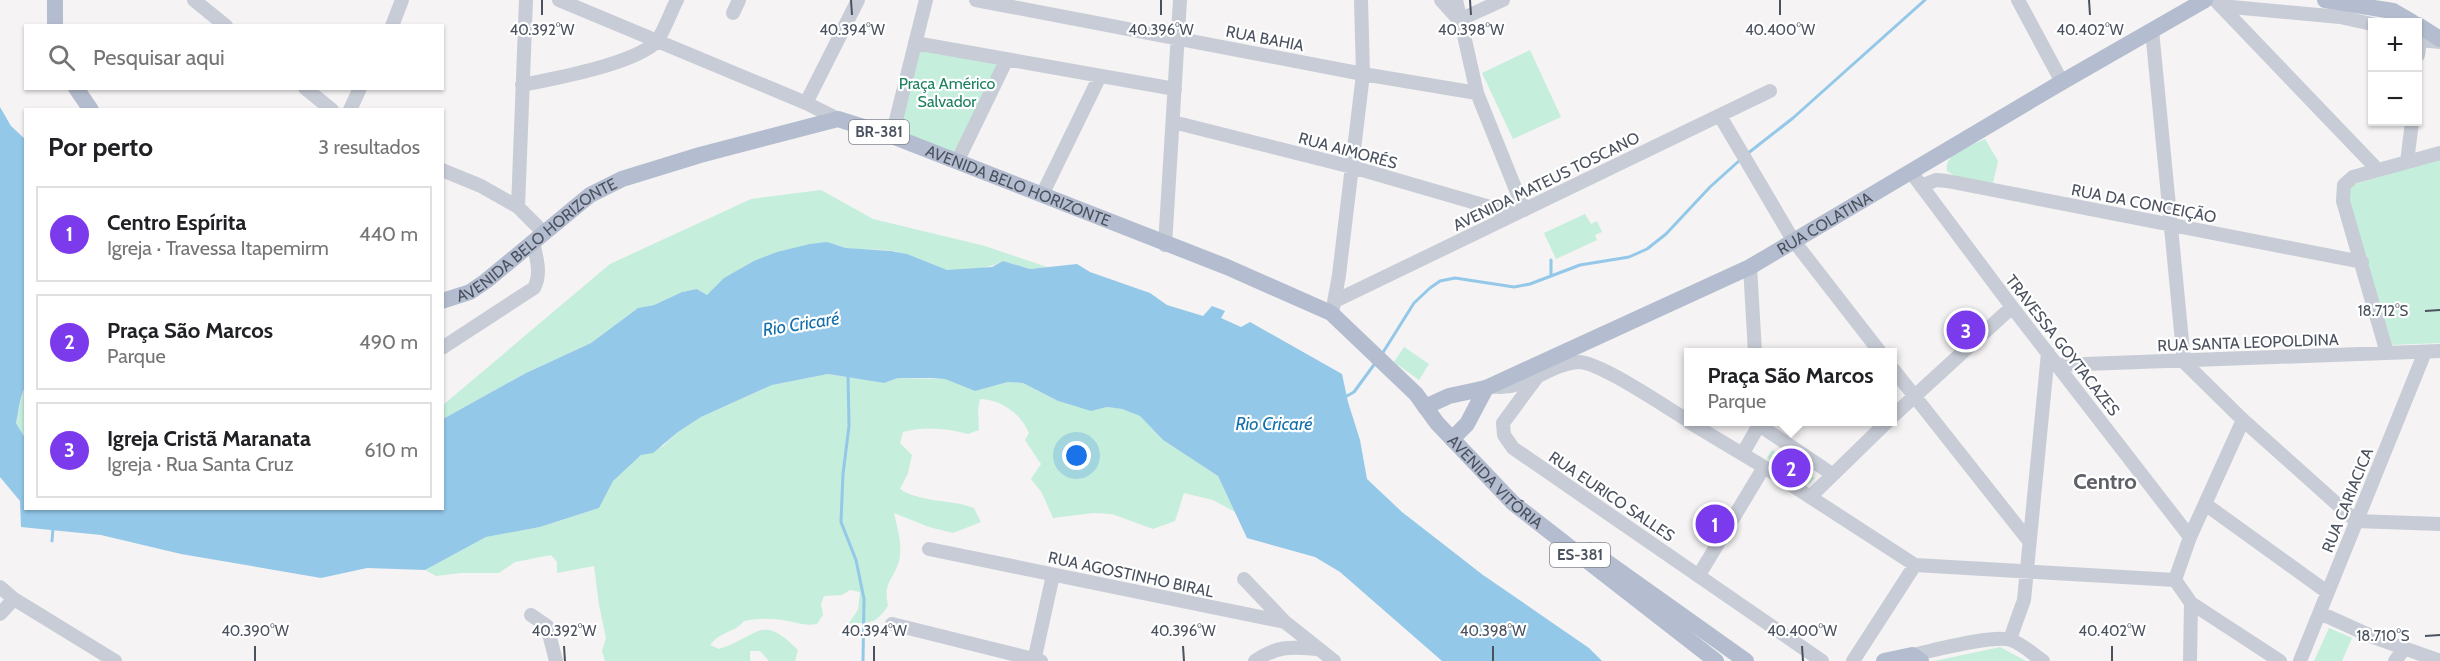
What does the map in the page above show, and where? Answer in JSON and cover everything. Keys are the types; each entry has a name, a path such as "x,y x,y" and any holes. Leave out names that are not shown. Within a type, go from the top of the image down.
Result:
{"main road":[{"path":"55,0 55,24"},
{"path":"2325,0 2393,11 2405,18"},
{"name":"RUA COLATINA","path":"1424,402 1488,387 1750,267 2152,30 2214,2"},
{"path":"2422,36 2440,40"},
{"path":"77,90 90,108"},
{"name":"AVENIDA BELO HORIZONTE","path":"444,300 457,297 478,286 590,195 622,179 700,155 838,118 892,136 1166,245 1333,307 1373,353 1424,402"},
{"name":"AVENIDA VITÓRIA","path":"1460,438 1488,387"},
{"path":"1449,396 1463,404 1471,418"},
{"name":"AVENIDA VITÓRIA","path":"1424,402 1460,438 1513,503 1721,657 1746,661"},
{"path":"1884,661 1893,657 1917,658"}],"street":[{"path":"194,0 224,24"},
{"path":"386,0 401,3 393,24"},
{"path":"518,207 526,0"},
{"path":"559,0 838,118"},
{"path":"522,85 602,66 632,55 656,42 677,0"},
{"path":"733,13 739,0"},
{"path":"806,103 858,0"},
{"path":"892,136 926,0"},
{"name":"RUA BAHIA","path":"976,0 1363,74 1478,93"},
{"path":"1166,245 1180,0"},
{"path":"1333,307 1363,74 1361,0"},
{"path":"1441,0 1459,20"},
{"path":"1456,0 1478,93 1519,212"},
{"path":"1459,20 1503,0"},
{"path":"2018,0 2062,82"},
{"path":"2214,2 2340,17 2368,23"},
{"path":"2214,2 2378,170"},
{"path":"2152,30 2184,362 2243,420 2356,521 2440,524"},
{"path":"915,43 1175,89"},
{"path":"957,162 1007,59"},
{"path":"1042,195 1100,76"},
{"path":"308,90 330,108"},
{"path":"351,108 359,90"},
{"name":"AVENIDA MATEUS TOSCANO","path":"1333,307 1519,212 1770,90"},
{"path":"1720,116 1793,240 1877,348"},
{"name":"RUA AIMORÉS","path":"1173,122 1519,212"},
{"path":"2407,162 2412,126"},
{"path":"2387,353 2343,201 2344,186 2353,177 2440,153"},
{"path":"1919,168 1936,180"},
{"name":"TRAVESSA GOYTACAZES","path":"1919,168 1921,186 2190,537"},
{"path":"444,171 480,186 518,207 538,238 537,282 534,288 444,347"},
{"path":"1921,186 1936,180"},
{"name":"RUA DA CONCEIÇÃO","path":"1936,180 2362,262"},
{"path":"1750,267 1755,348"},
{"path":"1897,412 2012,307"},
{"name":"RUA SANTA LEOPOLDINA","path":"2058,365 2440,351"},
{"name":"RUA CARIACICA","path":"2300,661 2425,352"},
{"path":"2010,639 2022,610 2027,573 2048,353"},
{"path":"1488,387 1507,387 1573,363 1586,363 1606,372 1684,418"},
{"path":"1897,374 2029,541"},
{"name":"RUA EURICO SALLES","path":"1537,377 1505,420 1502,431 1508,442 1518,452 1699,575 1813,659"},
{"path":"2175,580 2190,537 2243,420"},
{"path":"1697,426 1916,565 2175,580"},
{"path":"1743,453 1757,426"},
{"path":"1763,426 1832,474"},
{"path":"1810,497 1883,426"},
{"path":"1699,575 1764,467"},
{"path":"2205,504 2327,592"},
{"name":"RUA AGOSTINHO BIRAL","path":"929,549 1285,622 1317,655 1335,661"},
{"path":"1853,661 1916,565"},
{"path":"892,624 1037,660 1053,575"},
{"path":"1244,579 1285,622"},
{"path":"2175,580 2191,603 2280,661"},
{"path":"0,587 14,599 115,661"},
{"path":"0,614 14,599"},
{"path":"2190,661 2191,603"},
{"path":"2319,613 2404,649 2440,661"},
{"path":"531,615 547,626 556,661"},
{"path":"1917,658 1968,643 2010,639 2043,661"},
{"path":"1255,661 1283,647 1317,655"},
{"path":"2395,661 2404,649"}],"green space":[{"name":"Praça Américo Salvador","path":"921,49 1000,64 959,156 896,129"},
{"path":"1530,50 1561,117 1513,139 1482,73"},
{"path":"1985,139 1998,161 1993,183 1957,178 1947,171 1947,164 1954,154"},
{"path":"2440,159 2440,343 2391,345 2347,191 2349,186"},
{"path":"821,190 873,219 985,246 1047,267 1030,269 1003,261 976,269 947,270 900,253 837,245 714,289 707,295 697,289 682,292 654,305 638,308 591,343 526,373 444,418 444,404 610,264 751,199"},
{"path":"1585,214 1591,224 1597,221 1602,232 1595,235 1597,240 1556,259 1544,233"},
{"path":"1404,347 1429,364 1419,380 1394,362"},
{"path":"828,374 884,383 898,378 945,379 975,391 1008,382 1023,383 1058,401 1091,410 1107,407 1122,409 1140,416 1163,440 1218,476 1235,512 1213,500 1184,493 1175,521 1153,529 1112,514 1093,513 1053,518 1042,493 1031,479 1041,464 1025,440 1029,433 1021,419 1003,405 980,399 979,430 968,434 936,428 903,432 900,443 912,455 908,473 900,489 917,497 974,508 981,522 953,533 929,527 894,513 900,555 897,568 888,586 888,606 879,617 871,622 848,624 858,610 860,592 850,590 842,595 824,596 821,604 823,615 817,624 772,619 744,621 710,645 719,649 759,631 767,630 775,632 798,650 795,661 769,661 760,651 750,651 750,661 605,661 602,651 606,638 594,566 557,573 557,562 551,555 515,562 499,573 461,573 436,576 425,570 486,537 540,527 599,508 612,481 624,469 641,455 663,446 678,432 701,417 772,385"},
{"path":"24,386 24,436 16,423"},
{"path":"1772,450 1815,478 1807,485 1767,458"},
{"path":"2329,628 2352,638 2342,661 2314,661"},
{"path":"2000,647 2026,661 1934,661 1996,648"}],"water":[{"name":"Rio Cricaré","path":"0,107 11,126 24,138 24,389 16,423 24,436 24,510 444,510 444,418 526,373 591,343 638,308 654,305 682,292 697,289 707,295 724,278 754,261 777,252 827,242 846,248 907,254 947,270 992,267 1003,261 1030,269 1077,264 1090,272 1150,293 1167,305 1203,316 1212,306 1225,311 1221,318 1241,327 1250,322 1342,374 1360,440 1367,479 1402,512 1483,575 1589,648 1602,661 1442,661 1340,572 1315,557 1247,538 1218,476 1163,440 1140,416 1122,409 1107,407 1091,411 1058,401 1023,383 1008,382 975,391 945,379 898,378 884,383 828,374 772,385 701,417 653,453 641,455 613,481 599,508 540,527 486,537 425,570 367,568 321,578 181,554 101,535 21,527 20,501 0,477"}],"waterway":[{"path":"1747,154 1793,118 1925,0"},
{"path":"1382,354 1414,303 1440,281 1455,278 1514,287 1530,284 1580,265 1629,257 1647,249 1666,234 1710,187 1740,160"},
{"path":"1551,260 1551,276"},
{"path":"1345,397 1354,392 1376,362"},
{"path":"848,376 849,426 843,474 841,522 856,560 864,599 863,661"},
{"path":"52,541 53,528"}],"place":[{"name":"Igreja Cristã Maranata","path":"1966,330"},
{"name":"Praça São Marcos","path":"1791,468"},
{"name":"Centro Espírita","path":"1715,524"}],"district":[{"name":"Centro","path":"2105,481"}]}
